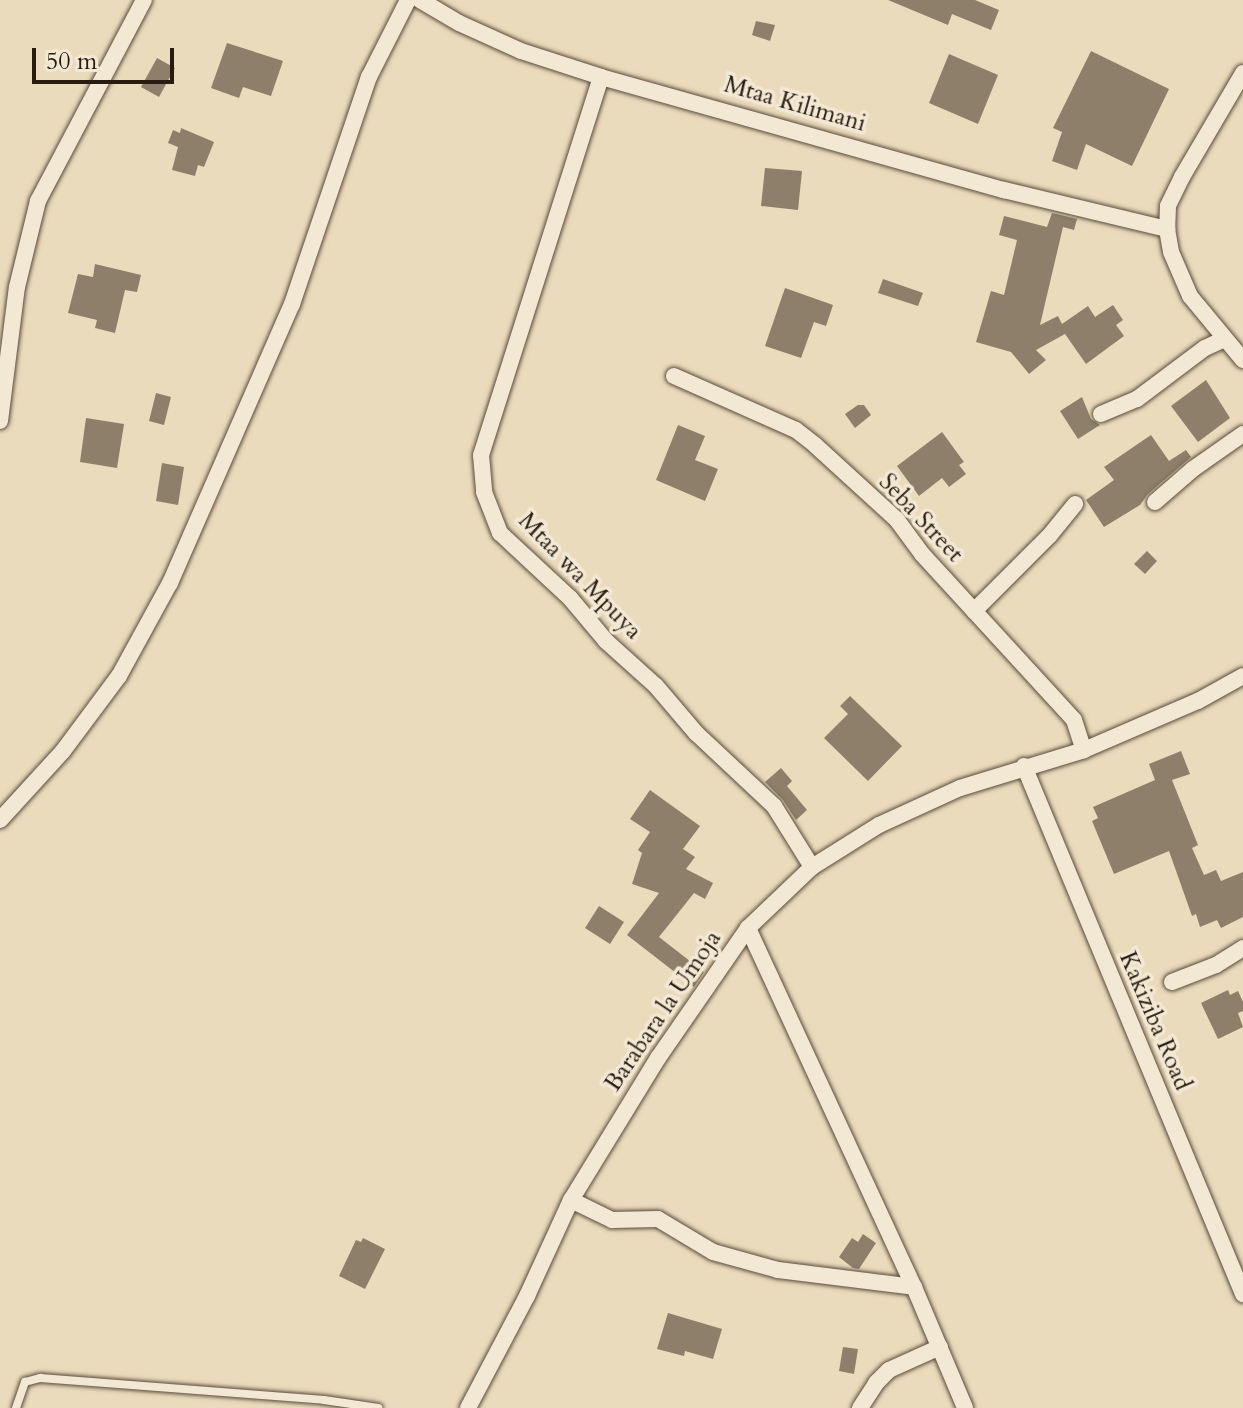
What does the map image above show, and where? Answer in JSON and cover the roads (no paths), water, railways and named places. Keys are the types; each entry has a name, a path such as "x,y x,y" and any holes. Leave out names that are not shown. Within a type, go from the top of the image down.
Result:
{"street":[{"path":"0,421 17,287 38,201 144,0"},
{"path":"0,820 63,751 119,676 170,583 292,304 369,77 408,0"},
{"name":"Mtaa Kilimani","path":"420,0 521,51 601,77 1004,190 1167,229"},
{"path":"1243,73 1182,177 1168,206 1167,229 1171,252 1190,296 1243,360"},
{"name":"Mtaa wa Mpuya","path":"601,77 481,455 484,492 500,533 570,598 606,641 656,686 696,733 774,806 812,867"},
{"path":"1101,414 1137,399 1205,348 1224,339"},
{"name":"Seba Street","path":"674,376 796,430 897,520 974,611 1074,720 1084,750"},
{"path":"1155,502 1193,469 1243,434"},
{"path":"974,611 1050,535 1075,504"},
{"name":"Barabara la Umoja","path":"468,1408 527,1296 571,1200 658,1058 748,928 812,867 879,825 960,788 1084,750 1198,701 1243,676"},
{"name":"Kakiziba Road","path":"1024,766 1242,1288"},
{"path":"748,928 914,1287 965,1408"},
{"path":"1172,982 1216,965 1243,948"},
{"path":"571,1200 612,1220 658,1219 713,1252 778,1270 914,1287"},
{"path":"860,1408 876,1383 889,1370 940,1347"}],"lane":[{"path":"16,1408 20,1389 25,1382 40,1378 324,1400 378,1408"}]}
